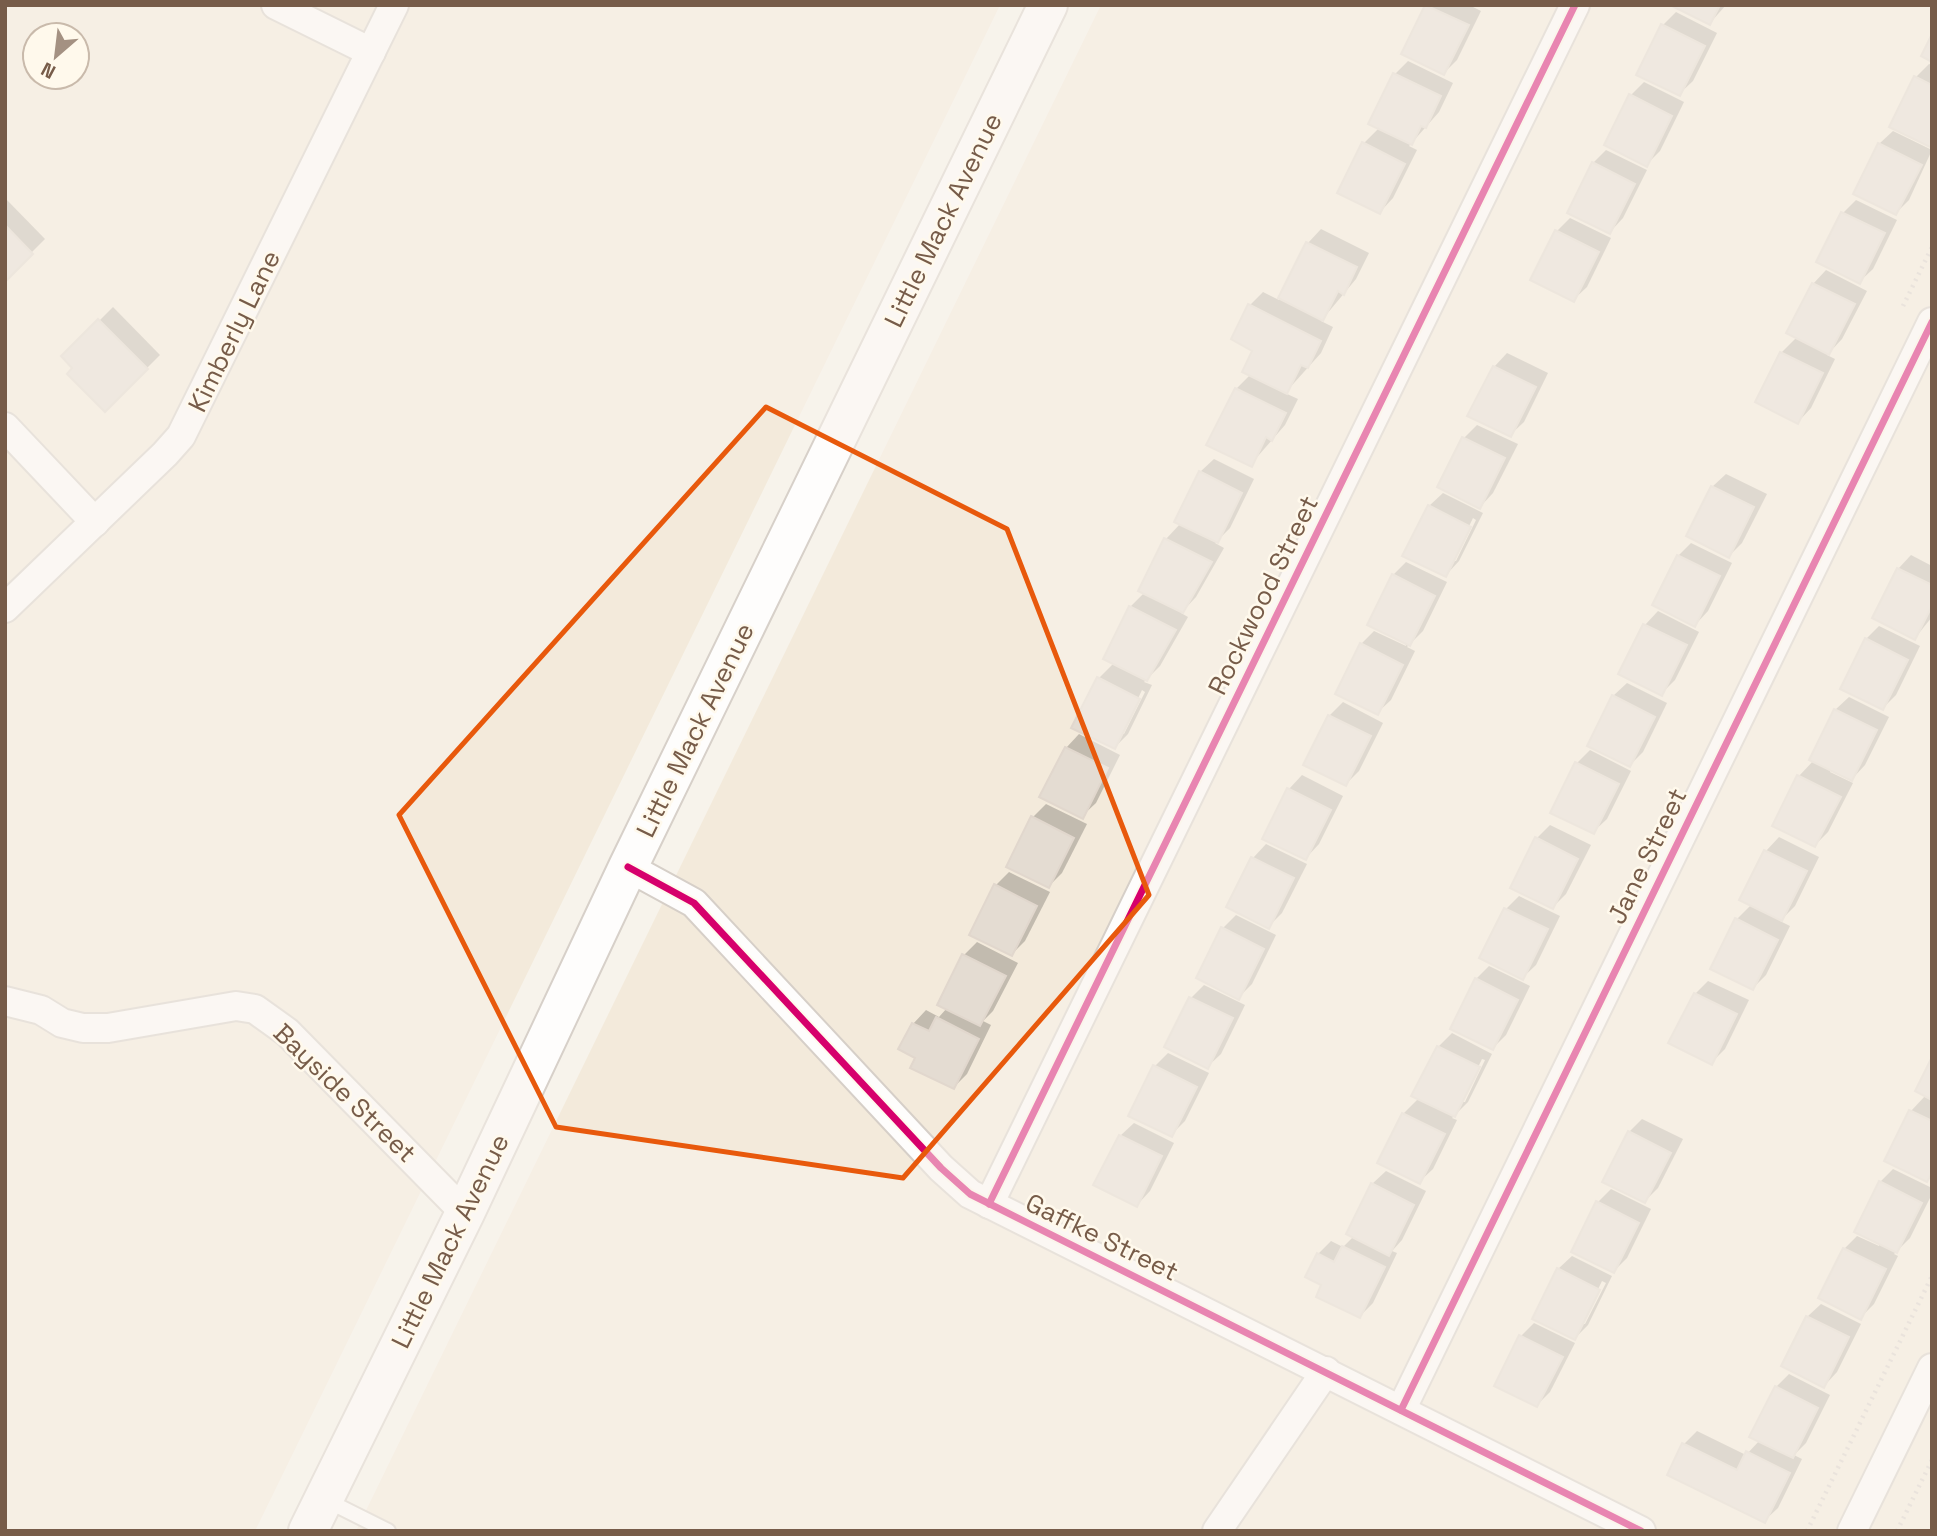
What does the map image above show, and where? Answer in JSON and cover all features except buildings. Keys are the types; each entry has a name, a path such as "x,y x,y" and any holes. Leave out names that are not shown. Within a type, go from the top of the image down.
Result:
{"main road":[{"name":"Little Mack Avenue","path":"316,1515 465,1213 628,867 1048,5"}],"street":[{"path":"276,5 371,52"},
{"name":"Kimberly Lane","path":"5,608 165,454 188,424 394,5"},
{"name":"Rockwood Street","path":"989,1204 1575,5"},
{"name":"Jane Street","path":"1401,1410 1932,322"},
{"path":"5,428 95,522"},
{"name":"Gaffke Street","path":"628,867 694,903 941,1168 970,1194 1641,1531"},
{"name":"Bayside Street","path":"5,1001 41,1010 62,1023 83,1028 108,1028 220,1006 255,1009 287,1031 465,1213"},
{"path":"1852,1531 1932,1368"},
{"path":"1217,1531 1326,1371"}],"lane":[{"path":"316,1515 388,1531"}],"path":[{"path":"1807,1531 1932,1276"},
{"path":"1897,1531 1932,1460"}],"highlighted area":[{"path":"766,407 1007,529 1149,895 903,1178 556,1127 399,815"}],"shaded area":[{"path":"5,5 1000,5 255,1531 5,1531"},
{"path":"1101,5 1932,5 1932,1531 356,1531"}],"cycle path":[{"path":"989,1204 1575,5"},
{"path":"1401,1410 1932,322"},
{"path":"628,867 694,903 941,1168 970,1194 1641,1531"}]}
